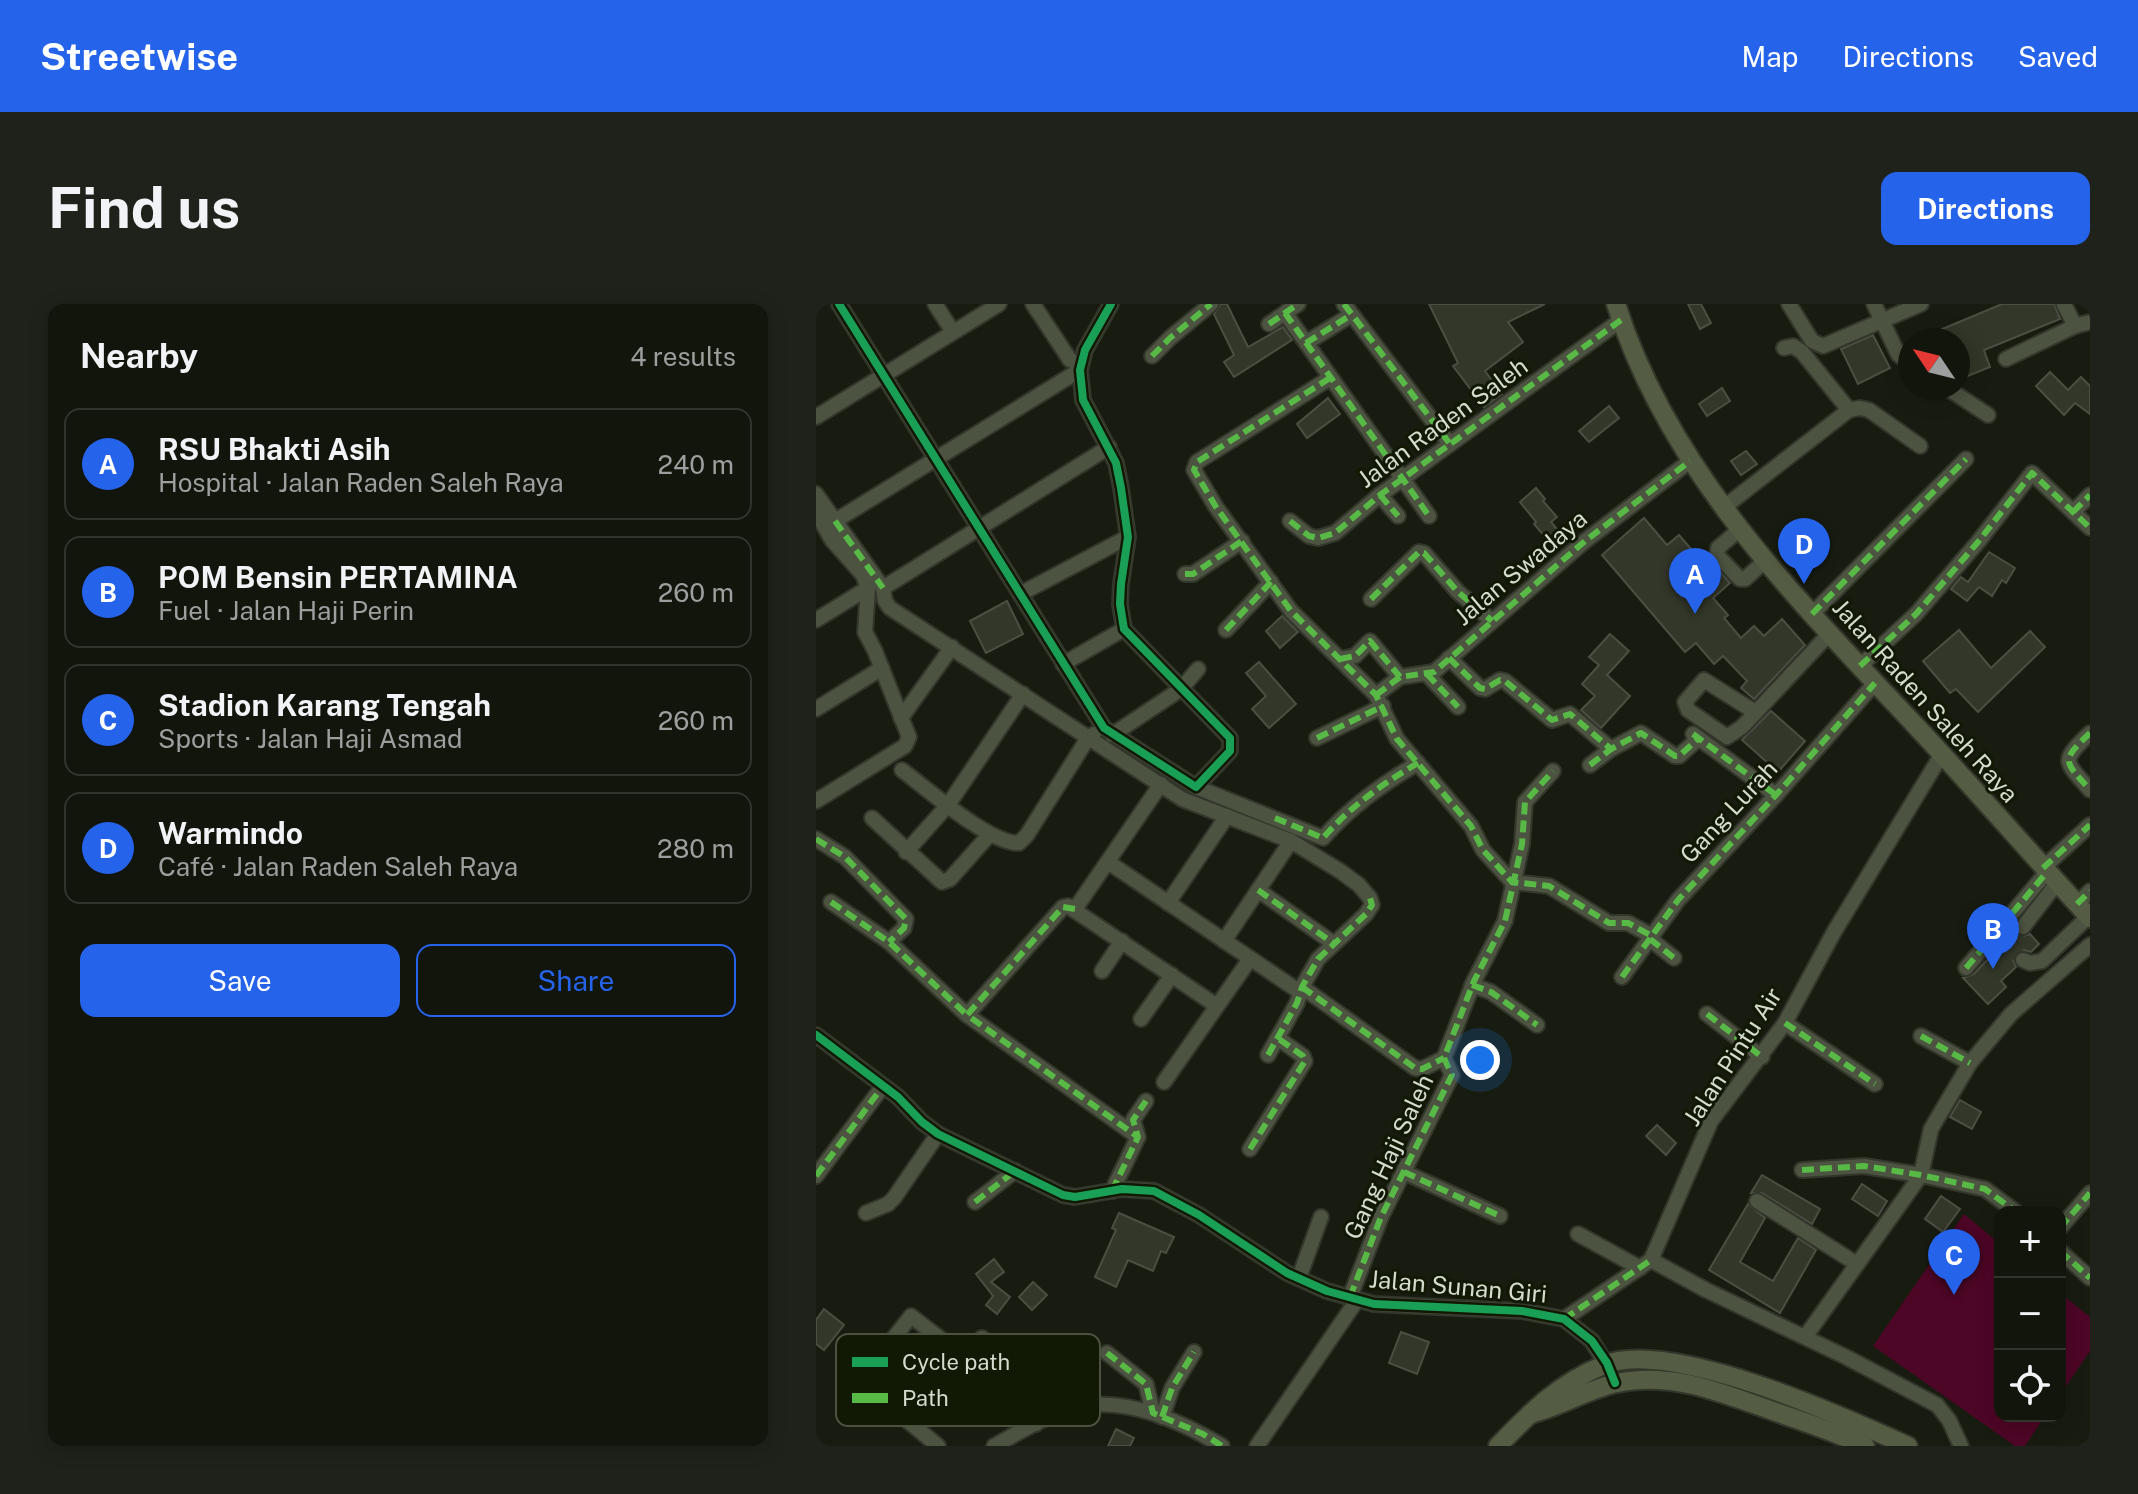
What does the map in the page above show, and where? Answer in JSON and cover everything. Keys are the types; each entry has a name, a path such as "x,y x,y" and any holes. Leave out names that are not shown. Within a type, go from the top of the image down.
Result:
{"main road":[{"name":"Jalan Raden Saleh Raya","path":"1618,312 1641,371 1690,461 1723,508 1812,614 2049,874 2086,907"},
{"path":"1498,1446 1556,1390 1607,1363 1652,1359 1707,1368 1842,1426 1865,1446"},
{"path":"1527,1415 1554,1409 1615,1383 1652,1378 1703,1387 1908,1446"}],"street":[{"path":"839,304 1108,731 1196,787 1323,838 1357,804 1385,782 1418,763"},
{"path":"935,304 953,332"},
{"path":"816,417 999,304"},
{"path":"1033,304 1070,360 1081,367"},
{"path":"1111,304 1085,350 1081,367 1083,400 1116,463 1128,537 1120,594 1124,629 1230,738 1230,751 1196,787"},
{"path":"1152,356 1211,304"},
{"path":"1269,324 1298,304"},
{"path":"1789,304 1812,341 1823,346 1921,304"},
{"path":"1874,304 1898,354"},
{"path":"2064,304 2075,326"},
{"path":"1306,343 1347,309 1450,444"},
{"name":"Jalan Raden Saleh","path":"1290,521 1309,536 1327,537 1618,312"},
{"path":"1285,313 1429,516"},
{"path":"2006,359 2090,322"},
{"path":"1784,348 1793,346 1802,352 1849,410"},
{"path":"835,521 1081,367"},
{"path":"1330,378 1197,462 1193,467 1216,507 1291,611 1379,700 1397,739 1471,826 1483,850 1512,882 1549,886 1609,923 1628,923 1674,958"},
{"path":"1965,400 1988,415"},
{"path":"1723,508 1849,410 1869,410 1920,446"},
{"path":"816,620 979,528 1109,447"},
{"path":"1812,614 1966,459"},
{"name":"Jalan Swadaya","path":"1400,677 1427,674 1449,658 1585,541 1690,461"},
{"path":"1860,666 1916,614 2032,473 2090,528"},
{"path":"816,494 875,588 865,632 882,668 908,742 816,801"},
{"path":"1380,495 1398,516"},
{"path":"2073,512 2090,495"},
{"path":"817,515 832,540 890,608 1182,799 1291,841 1340,871 1370,898 1372,905 1366,914 1318,959 1268,1055"},
{"path":"1740,529 1718,548 1717,555 1740,579 1745,579 1766,560"},
{"path":"1020,594 1128,537"},
{"path":"1185,574 1193,574 1242,541"},
{"path":"1371,599 1419,552 1424,553 1458,592 1492,621"},
{"path":"1226,630 1271,582"},
{"path":"1063,664 1124,629"},
{"path":"1755,712 1704,680 1685,702 1688,710 1727,737 1742,727 1830,633"},
{"path":"1317,738 1379,700 1400,677 1370,641 1355,656 1340,659"},
{"path":"901,718 952,647"},
{"path":"1449,658 1480,688 1505,681 1552,720 1570,714 1611,749"},
{"path":"816,709 882,668"},
{"path":"902,770 990,834 1008,844 1019,843 1088,738 1108,731 1181,689 1198,669"},
{"path":"1427,674 1458,707"},
{"name":"Gang Lurah","path":"1622,977 1678,900 1875,683"},
{"path":"906,852 948,805 1023,694"},
{"path":"1590,765 1641,733 1675,756 1679,756 1696,736 1776,795"},
{"path":"2090,733 2070,752 2068,759 2070,767 2090,790"},
{"name":"Jalan Pintu Air","path":"1645,1264 1711,1121 1785,1023 1834,932 1942,754"},
{"name":"Gang Haji Saleh","path":"1257,1446 1354,1298 1381,1217 1439,1106 1452,1075 1444,1058 1472,985 1501,932 1522,844 1525,802 1553,771"},
{"path":"1075,909 1161,784"},
{"path":"1168,903 1227,816"},
{"path":"872,818 942,882 950,879 990,834"},
{"path":"1966,968 2086,828"},
{"path":"816,839 845,857 906,919 904,928 889,942"},
{"path":"1224,941 1291,841"},
{"path":"1108,862 1415,1068 1422,1069 1444,1058"},
{"path":"2023,927 2049,874"},
{"path":"1258,890 1333,943"},
{"path":"831,902 889,942 967,1015 1138,1137"},
{"path":"967,1015 1063,907 1075,909 1217,1006"},
{"path":"2023,960 2030,963 2042,961 2086,907"},
{"path":"1102,971 1122,941"},
{"path":"1805,1337 1921,1175 1931,1129 1970,1063 2011,1014 2090,945"},
{"path":"1164,1082 1250,959"},
{"path":"1141,1019 1172,975"},
{"path":"1472,985 1491,992 1537,1025"},
{"path":"1707,1014 1762,1057"},
{"path":"1785,1023 1875,1084"},
{"name":"Jalan Sunan Giri","path":"816,1035 883,1086 938,1134 1063,1195 1075,1197 1112,1191 1154,1191 1171,1198 1299,1278 1374,1304 1522,1311 1564,1319 1592,1341 1607,1363 1615,1383"},
{"path":"1921,1036 1970,1063"},
{"path":"1250,1149 1305,1061 1303,1056 1279,1039"},
{"path":"816,1176 883,1086"},
{"path":"1112,1191 1138,1137 1133,1120 1146,1101"},
{"path":"866,1213 888,1204 894,1198 938,1134"},
{"path":"1802,1170 1864,1166 1921,1175 1985,1189 2008,1206"},
{"path":"975,1202 1015,1171"},
{"path":"1404,1172 1500,1216"},
{"path":"2066,1221 2090,1193"},
{"path":"1757,1201 1857,1264"},
{"path":"1299,1278 1321,1217"},
{"path":"1578,1234 1805,1337 1937,1405 1949,1420 1961,1446"},
{"path":"2066,1256 2090,1278"},
{"path":"1564,1319 1645,1264"},
{"path":"895,1334 911,1316 934,1334"},
{"path":"1157,1415 1194,1352"},
{"path":"1107,1353 1146,1384 1157,1415"},
{"path":"1100,1406 1127,1407 1157,1415 1203,1434 1222,1446"},
{"path":"914,1426 938,1446"},
{"path":"994,1446 1032,1426"}],"shaded area":[{"path":"1964,1214 1994,1239 1994,1422 2041,1422 2025,1446 2015,1446 1873,1346"},
{"path":"2066,1298 2090,1317 2090,1351 2066,1386"}],"building":[{"path":"1221,304 1227,304 1248,347 1283,327 1292,340 1234,377 1224,362 1234,355 1214,314"},
{"path":"1429,304 1545,304 1508,322 1523,342 1485,371 1502,394 1484,407 1453,366 1458,363"},
{"path":"1688,304 1701,304 1711,323 1700,329"},
{"path":"2002,304 2054,304 2060,319 1984,350 1990,367 1970,375 1970,328 1945,328"},
{"path":"1873,335 1890,368 1858,384 1841,349"},
{"path":"2050,372 2068,390 2081,377 2090,386 2090,414 2075,403 2064,415 2036,386"},
{"path":"1722,388 1730,401 1707,416 1699,404"},
{"path":"1328,398 1340,414 1307,438 1297,424"},
{"path":"1609,406 1619,418 1589,442 1579,431"},
{"path":"1746,451 1757,464 1741,475 1731,461"},
{"path":"1536,488 1557,517 1551,522 1562,535 1552,545 1520,502"},
{"path":"1644,518 1667,545 1679,535 1704,564 1709,560 1730,583 1713,598 1728,615 1724,618 1741,638 1754,626 1764,636 1782,619 1805,645 1754,699 1741,688 1747,681 1723,656 1714,664 1696,643 1685,652 1602,555"},
{"path":"1989,552 2015,568 2006,583 2002,580 1992,596 1979,587 1967,601 1951,589 1961,577 1968,582"},
{"path":"1007,601 1023,634 986,653 970,621"},
{"path":"1282,616 1298,632 1280,648 1266,631"},
{"path":"1959,630 1991,668 2030,631 2045,647 1978,712 1956,689 1950,693 1923,661"},
{"path":"1610,634 1629,651 1607,675 1630,696 1601,728 1581,710 1595,696 1582,684 1599,665 1589,657"},
{"path":"1259,662 1296,704 1269,728 1252,709 1266,696 1246,673"},
{"path":"1771,711 1805,741 1778,772 1742,740"},
{"path":"2014,931 2021,937 2030,934 2039,944 2031,952 2023,950 2016,953 2013,960 2016,967 2001,981 2006,987 1988,1004 1963,978 1974,974"},
{"path":"1960,1100 1981,1112 1972,1129 1950,1117"},
{"path":"1657,1125 1676,1143 1666,1155 1646,1136"},
{"path":"1762,1175 1820,1209 1812,1224 1762,1193 1751,1193"},
{"path":"1862,1184 1887,1201 1878,1216 1852,1199"},
{"path":"1941,1196 1960,1209 1943,1232 1925,1219"},
{"path":"1748,1204 1765,1218 1740,1262 1773,1281 1798,1238 1816,1250 1780,1313 1709,1270"},
{"path":"1119,1213 1174,1237 1166,1253 1161,1251 1153,1271 1128,1260 1116,1287 1095,1277 1116,1230 1112,1228"},
{"path":"994,1259 1004,1272 991,1282 1010,1297 997,1314 986,1305 993,1296 976,1274"},
{"path":"1033,1282 1047,1295 1032,1310 1019,1297"},
{"path":"824,1309 844,1325 824,1350 816,1344 816,1320"},
{"path":"1401,1332 1429,1342 1417,1374 1389,1363"},
{"path":"1116,1429 1134,1438 1130,1446 1108,1446"}],"tunnel":[{"path":"2023,927 2013,939 2012,949 2023,960"}],"marked path":[{"path":"1152,356 1211,304"},
{"path":"1269,324 1298,304"},
{"path":"1344,304 1450,444"},
{"path":"1285,313 1429,516"},
{"path":"1306,343 1351,315"},
{"path":"1290,521 1309,536 1318,538 1335,533 1380,495 1621,320"},
{"path":"1330,378 1197,462 1194,470 1216,507 1291,611 1376,695 1397,739 1471,826 1483,850 1512,882 1549,886 1609,923 1628,923 1652,936"},
{"path":"1812,614 1966,459"},
{"path":"1376,695 1400,677 1434,672 1585,541 1690,461"},
{"path":"1860,666 1916,614 2032,473 2090,528"},
{"path":"1380,495 1398,516"},
{"path":"2073,512 2090,495"},
{"path":"835,521 883,588"},
{"path":"1185,574 1193,574 1242,541"},
{"path":"1371,599 1419,552 1424,553 1458,592 1492,621"},
{"path":"1226,630 1271,582"},
{"path":"1340,659 1355,656 1370,641 1400,677"},
{"path":"1449,658 1480,688 1505,681 1552,720 1570,714 1611,749 1641,733 1679,756 1699,738"},
{"path":"1427,674 1458,707"},
{"path":"1622,977 1678,900 1875,683"},
{"path":"1317,738 1383,706"},
{"path":"2090,733 2074,750 2069,761 2090,790"},
{"path":"1693,734 1776,795"},
{"path":"1590,765 1611,749"},
{"path":"1275,818 1323,838 1367,797 1418,763"},
{"path":"1350,1297 1381,1217 1452,1075 1444,1058 1474,981 1505,921 1522,844 1525,802 1553,771"},
{"path":"2043,868 2090,825"},
{"path":"816,839 845,857 906,919 904,928 889,942"},
{"path":"1966,968 2047,872"},
{"path":"1258,890 1333,943"},
{"path":"2077,904 2090,891"},
{"path":"1268,1055 1318,959 1366,914 1372,905 1370,898"},
{"path":"831,902 889,942 967,1015"},
{"path":"1075,909 1063,907 967,1015 1138,1137"},
{"path":"1650,939 1674,958"},
{"path":"1472,985 1491,992 1537,1025"},
{"path":"1302,987 1415,1068 1422,1069 1444,1058"},
{"path":"1707,1014 1762,1057"},
{"path":"1785,1023 1875,1084"},
{"path":"1921,1036 1970,1063"},
{"path":"1250,1149 1305,1061 1303,1056 1279,1039"},
{"path":"816,1176 883,1086"},
{"path":"1112,1191 1138,1137 1133,1120 1146,1101"},
{"path":"1802,1170 1864,1166 1921,1175 1985,1189 2008,1206"},
{"path":"975,1202 1015,1171"},
{"path":"1404,1172 1500,1216"},
{"path":"2066,1221 2090,1193"},
{"path":"2066,1256 2090,1278"},
{"path":"1564,1319 1651,1260"},
{"path":"1162,1417 1172,1388 1194,1352"},
{"path":"1107,1353 1146,1384 1153,1413 1203,1434 1222,1446"}],"cycle path":[{"path":"839,304 1104,728 1196,787 1230,751 1230,738 1124,629 1120,604 1128,537 1121,488 1116,463 1083,400 1080,370 1085,350 1111,304"},
{"path":"816,1035 898,1097 938,1134 1063,1195 1075,1197 1122,1189 1154,1191 1199,1215 1287,1273 1327,1291 1374,1304 1522,1311 1564,1319 1592,1341 1607,1363 1615,1383"}],"place":[{"name":"Warmindo","path":"1804,584"},
{"name":"RSU Bhakti Asih","path":"1695,614"},
{"name":"POM Bensin PERTAMINA","path":"1993,969"},
{"name":"Stadion Karang Tengah","path":"1954,1295"}]}
